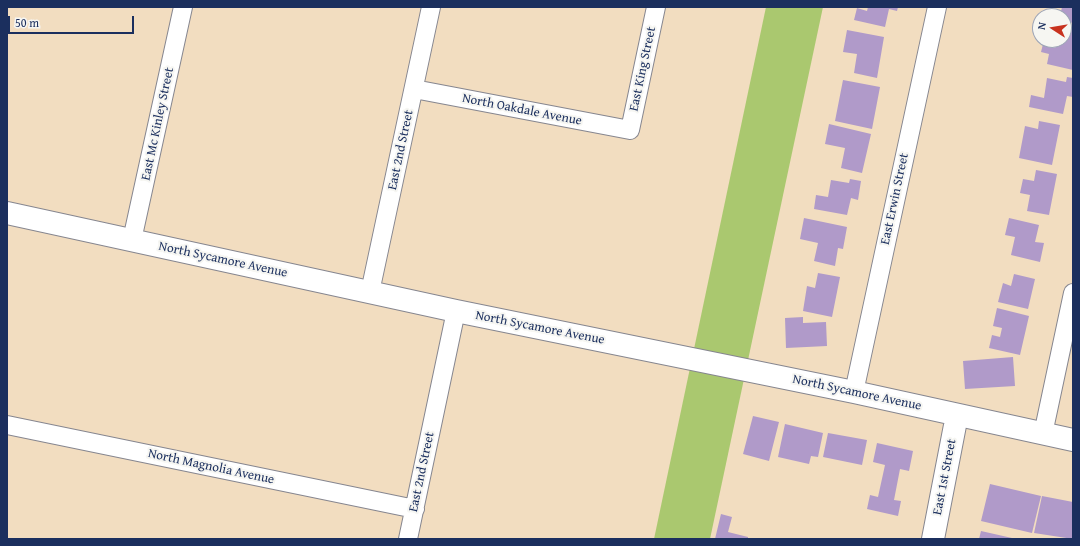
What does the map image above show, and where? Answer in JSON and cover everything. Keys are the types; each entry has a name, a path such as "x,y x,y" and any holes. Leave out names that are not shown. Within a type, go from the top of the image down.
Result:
{"street":[{"name":"East Mc Kinley Street","path":"132,240 183,7"},
{"name":"East 2nd Street","path":"370,292 431,7"},
{"name":"East King Street","path":"630,130 656,7"},
{"name":"East Erwin Street","path":"854,392 936,7"},
{"name":"North Oakdale Avenue","path":"414,89 630,130"},
{"name":"North Sycamore Avenue","path":"7,212 456,311 854,392 1073,440"},
{"path":"1043,434 1073,293"},
{"name":"East 2nd Street","path":"408,539 456,311"},
{"name":"East 1st Street","path":"933,539 957,415"},
{"name":"North Magnolia Avenue","path":"7,425 415,509"}],"green space":[{"path":"766,7 823,7 710,539 654,539"}],"building":[{"path":"868,7 898,7 897,11 889,9 885,27 854,20 857,8 867,11"},
{"path":"1073,7 1073,23 1072,8 1062,8"},
{"path":"1073,29 1073,70 1047,64 1049,54 1041,52 1042,48 1072,48"},
{"path":"847,30 884,37 877,78 854,73 857,54 843,52"},
{"path":"1067,77 1073,78 1073,97 1067,96 1063,114 1029,107 1031,95 1044,98 1047,78 1066,82"},
{"path":"843,80 880,87 872,129 835,121"},
{"path":"1039,121 1060,125 1052,165 1019,158 1025,126 1038,129"},
{"path":"829,124 871,134 862,173 841,168 845,148 825,144"},
{"path":"1036,170 1057,174 1049,215 1027,211 1030,195 1020,193 1023,179 1034,181"},
{"path":"850,179 861,181 858,200 851,198 847,215 814,209 816,195 828,197 831,180 849,183"},
{"path":"804,218 847,227 843,249 838,248 835,266 814,261 818,243 800,239"},
{"path":"1009,218 1039,225 1035,242 1044,243 1040,262 1011,255 1015,237 1005,235"},
{"path":"818,273 840,277 832,317 803,311 807,286 815,288"},
{"path":"1014,274 1035,279 1028,309 998,302 1003,283 1011,286"},
{"path":"997,308 1029,316 1020,355 989,348 992,335 1000,337 1002,328 993,326"},
{"path":"803,317 803,323 826,322 827,346 786,348 785,318"},
{"path":"1013,357 1015,386 965,389 963,361"},
{"path":"753,416 779,422 769,461 743,454"},
{"path":"785,424 823,433 818,457 811,456 809,464 778,457"},
{"path":"828,433 867,440 862,465 823,457"},
{"path":"877,443 913,451 909,471 900,469 894,500 901,501 898,516 867,509 870,495 878,497 885,465 873,462"},
{"path":"990,484 1041,496 1032,533 981,521"},
{"path":"1042,496 1073,502 1073,539 1034,533"},
{"path":"721,514 732,517 728,532 748,537 748,539 715,539"},
{"path":"981,531 1012,538 1012,539 979,539"}]}
